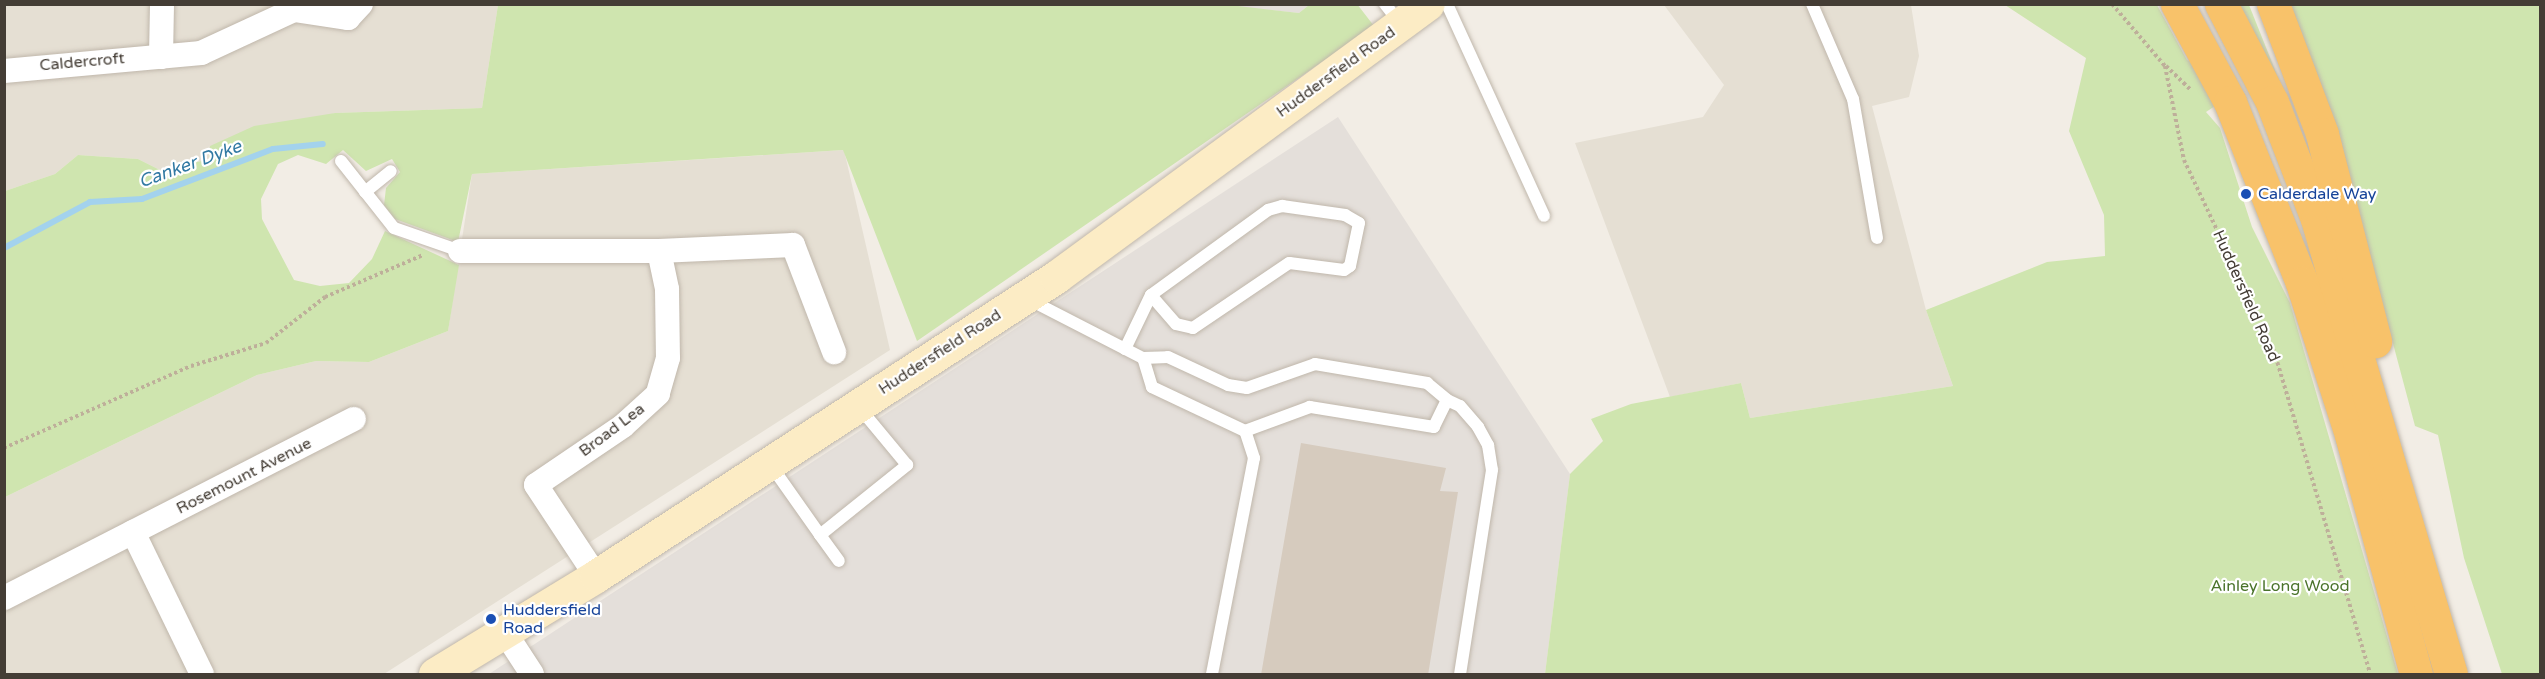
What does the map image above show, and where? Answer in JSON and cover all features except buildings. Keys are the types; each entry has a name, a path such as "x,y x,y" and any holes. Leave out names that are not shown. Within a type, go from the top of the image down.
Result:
{"highway":[{"path":"2177,4 2230,102 2302,283 2351,435 2416,675"},
{"path":"2221,4 2272,102 2317,219 2417,546 2451,675"},
{"path":"2273,4 2322,134 2357,262 2417,546"}],"street":[{"path":"161,57 162,4"},
{"name":"Caldercroft","path":"4,71 201,53 294,10 348,18 362,4"},
{"name":"Huddersfield Road","path":"435,675 596,576 1024,297 1393,14 1428,4"},
{"path":"449,249 659,251 793,245 834,352"},
{"name":"Broad Lea","path":"596,576 536,485 623,426 658,394 668,358 667,289 659,251"},
{"name":"Rosemount Avenue","path":"4,598 354,419"},
{"path":"134,532 202,675"},
{"path":"504,632 532,675"}],"lane":[{"path":"1447,4 1544,216"},
{"path":"1812,4 1853,99 1877,238"},
{"path":"2230,102 2234,155"},
{"path":"341,161 394,228 449,249"},
{"path":"365,192 391,171"},
{"path":"1125,349 1151,295 1268,210 1282,206 1334,213 1355,218 1359,223 1350,266 1344,270 1288,262 1192,327 1176,324 1151,295"},
{"path":"2270,244 2302,283"},
{"path":"1024,297 1143,358 1168,357 1228,385 1247,388 1315,364 1427,383 1447,400 1460,406 1478,427 1488,446 1492,470 1460,675"},
{"path":"1143,358 1152,387 1245,431 1310,407 1434,427 1447,400"},
{"path":"820,535 866,503 908,465 858,405"},
{"path":"1212,675 1254,458 1245,431"},
{"path":"769,462 839,561"}],"path":[{"name":"Huddersfield Road","path":"2112,4 2165,66 2184,160 2274,351 2370,675"},
{"path":"4,448 191,366 266,343 325,297 449,249"}],"shaded area":[{"path":"4,5 498,5 482,108 335,113 209,159 162,171 138,159 78,155 55,174 5,191"},
{"path":"1221,5 1309,5 1299,13"},
{"path":"1664,5 1911,5 1919,56 1909,97 1872,106 1926,310 1953,386 1750,418 1741,383 1670,397 1575,143 1703,117 1724,85"},
{"path":"1338,117 1570,474 1545,674 489,674"},
{"path":"844,150 890,350 384,674 5,674 5,497 257,375 316,361 369,362 448,331 472,174"}],"green space":[{"path":"1221,4 1299,13 1309,5 1357,4 1374,26 917,341 843,150 472,174 458,242 395,219 384,205 386,188 400,172 392,159 366,171 343,150 326,164 298,155 278,164 261,199 262,219 294,280 320,286 349,283 372,259 385,231 459,265 448,331 369,362 316,361 257,375 5,497 5,191 55,174 78,155 138,159 162,171 209,159 210,146 254,126 335,113 482,108 498,5"},
{"name":"Ainley Long Wood","path":"2005,5 2157,5 2187,60 2197,65 2218,104 2206,112 2220,128 2252,227 2290,303 2398,674 1545,674 1570,474 1603,441 1591,419 1631,404 1741,383 1750,418 1953,386 1926,310 2047,262 2105,256 2104,215 2069,131 2086,58"},
{"path":"2228,5 2249,5 2307,150"},
{"path":"2280,5 2540,5 2540,674 2502,674 2464,558 2438,435 2415,426 2371,261"}],"waterway":[{"name":"Canker Dyke","path":"4,248 90,202 142,199 273,149 323,144"}],"place":[{"name":"Calderdale Way","path":"2246,194"},
{"name":"Huddersfield Road","path":"491,619"}]}
